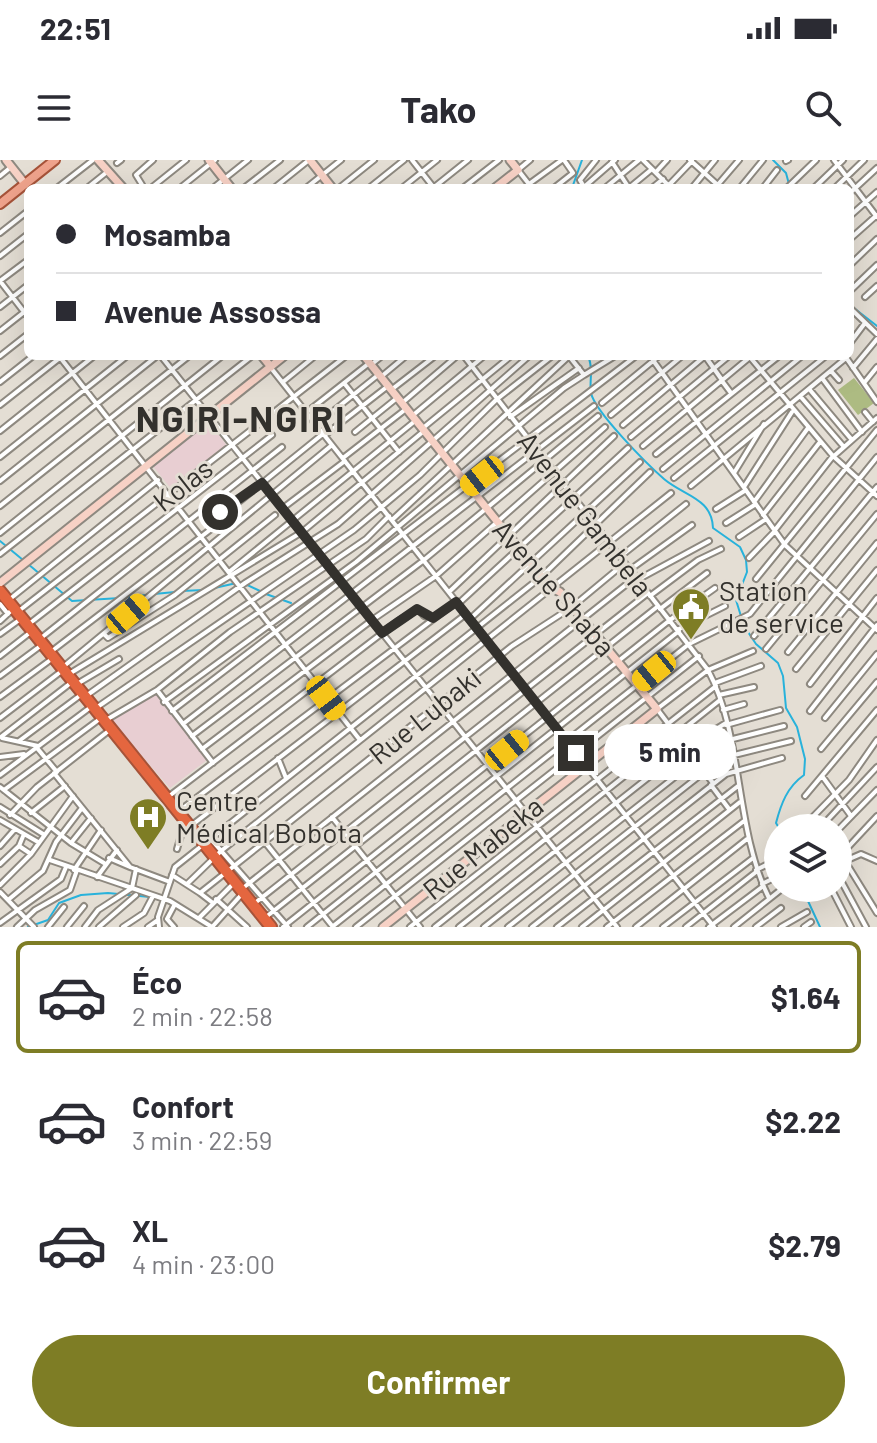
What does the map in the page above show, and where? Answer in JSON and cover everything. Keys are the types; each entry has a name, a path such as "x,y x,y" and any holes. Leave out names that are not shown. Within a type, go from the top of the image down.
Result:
{"highway":[{"path":"0,587 185,819 232,870 267,924"}],"main road":[{"path":"28,184 55,160"},
{"path":"0,204 24,187"}],"street":[{"path":"62,184 95,160 117,184"},
{"path":"142,184 137,173 153,160"},
{"path":"156,184 186,160"},
{"path":"218,184 248,160"},
{"path":"249,184 280,160"},
{"path":"279,184 310,160 329,184"},
{"path":"311,184 341,160"},
{"path":"344,184 374,160"},
{"path":"374,184 404,160"},
{"path":"412,160 431,184"},
{"path":"407,184 437,160"},
{"path":"439,184 468,160"},
{"path":"468,184 499,160"},
{"path":"510,160 529,184"},
{"path":"500,184 530,160"},
{"path":"533,184 563,160 573,173 559,184"},
{"path":"582,184 580,180 596,160"},
{"path":"610,184 641,160 667,184"},
{"path":"635,184 667,160"},
{"path":"672,184 691,160 715,184"},
{"path":"695,184 715,160"},
{"path":"720,184 739,160"},
{"path":"743,184 763,160"},
{"path":"790,184 816,160"},
{"path":"834,160 849,184"},
{"path":"818,184 843,160"},
{"path":"839,184 864,160"},
{"path":"185,184 212,161 228,184"},
{"path":"588,184 612,161 627,184"},
{"path":"0,176 8,163 24,184"},
{"path":"854,189 877,168"},
{"path":"766,184 777,170"},
{"path":"92,184 107,172"},
{"path":"657,184 663,179"},
{"path":"854,212 877,192"},
{"path":"854,193 877,216 854,236"},
{"path":"0,233 24,214"},
{"path":"0,256 24,237"},
{"path":"854,261 877,239"},
{"path":"24,263 0,281 24,309"},
{"path":"854,287 877,265"},
{"path":"865,297 877,286"},
{"path":"0,307 24,288"},
{"path":"0,331 24,314"},
{"path":"853,368 877,336 854,314"},
{"path":"854,338 865,323"},
{"path":"0,356 24,337"},
{"path":"0,382 28,360"},
{"path":"0,405 56,360"},
{"path":"64,360 360,740"},
{"path":"0,431 89,360"},
{"path":"0,457 122,360"},
{"path":"0,481 154,360"},
{"path":"163,360 615,925"},
{"path":"0,506 184,360"},
{"path":"0,533 217,360"},
{"path":"0,554 247,360"},
{"path":"265,360 712,926 762,885"},
{"path":"0,587 26,562 279,360"},
{"path":"283,382 310,360"},
{"name":"Kolas","path":"26,622 51,586 341,360"},
{"path":"332,412 401,360"},
{"path":"0,621 26,622 118,599 220,522 218,513 429,360"},
{"path":"283,509 406,409 453,360"},
{"name":"Avenue Gambela","path":"467,360 536,452 699,656 716,684 748,838 764,889"},
{"path":"355,432 372,418 406,409 479,360"},
{"path":"231,574 302,532 506,360"},
{"path":"19,741 240,585 310,544 374,495 488,389 524,360"},
{"path":"0,737 86,695 250,600 318,554 383,507 496,400 547,360"},
{"path":"0,718 86,695 157,690 259,612 366,539 564,360"},
{"path":"572,360 586,374"},
{"path":"164,702 336,576 517,427 586,374 610,360"},
{"path":"172,711 631,360"},
{"path":"602,403 650,360"},
{"path":"653,360 785,545 876,628 810,711"},
{"path":"611,415 677,360"},
{"path":"623,425 700,360"},
{"path":"708,360 731,393"},
{"path":"631,437 724,360"},
{"path":"643,446 745,360"},
{"path":"753,360 792,412 858,481 875,494"},
{"path":"656,454 774,360"},
{"path":"663,469 797,360"},
{"path":"674,478 821,360"},
{"path":"691,486 843,360"},
{"path":"848,360 876,400"},
{"path":"307,412 368,361"},
{"name":"Avenue Shaba","path":"368,361 541,577 552,589 560,592 668,722 729,810"},
{"path":"864,383 877,367"},
{"path":"510,417 579,368"},
{"path":"831,371 839,380"},
{"path":"822,378 862,432"},
{"path":"344,383 399,452"},
{"path":"809,389 852,440"},
{"path":"800,396 844,447"},
{"path":"183,724 594,406"},
{"path":"170,882 84,851 2,788 47,759 86,695 389,440 406,409"},
{"path":"716,509 745,489 792,412"},
{"path":"749,558 775,531 833,456 875,420 865,412"},
{"path":"192,736 424,560 598,416"},
{"path":"734,473 764,424"},
{"path":"202,749 372,620 436,576 605,427"},
{"path":"726,523 755,503 808,428"},
{"path":"756,579 877,430"},
{"path":"0,656 26,622 272,435"},
{"path":"449,592 614,436"},
{"path":"739,537 765,517 820,442"},
{"path":"10,815 56,772 86,695 104,634 332,445"},
{"path":"0,634 26,622 189,521 282,447"},
{"path":"177,849 185,819 326,698 457,603 521,550 628,448"},
{"path":"252,826 333,927 689,644 742,621 877,457"},
{"path":"185,819 282,755 468,616 531,564 640,462"},
{"path":"159,927 158,920 173,868 541,577 650,472"},
{"path":"0,697 40,576 158,480"},
{"path":"754,636 875,494 877,487"},
{"path":"187,884 252,826 671,493"},
{"path":"621,556 686,504"},
{"path":"766,649 877,514"},
{"path":"104,634 108,638 175,595 275,515"},
{"path":"631,569 692,525"},
{"path":"199,918 215,901 243,886 279,860 582,618 638,578 709,541"},
{"path":"788,652 877,543"},
{"path":"253,905 595,634 698,560 721,549"},
{"name":"Rue Lubaki","path":"200,893 266,844 498,657 572,607 625,563"},
{"path":"796,669 877,570"},
{"path":"267,924 274,911 302,888 535,703 707,573"},
{"path":"243,886 264,896 286,926 670,620 715,588"},
{"path":"810,684 877,598"},
{"path":"307,927 627,674 678,630 725,606"},
{"path":"168,797 417,609 433,618"},
{"path":"0,676 26,622"},
{"path":"657,709 708,670 753,651"},
{"path":"825,718 877,654"},
{"path":"356,927 699,656"},
{"path":"0,775 38,747 119,659"},
{"path":"410,927 418,925 716,684 761,666"},
{"path":"821,749 877,682"},
{"path":"435,927 720,698 754,687"},
{"path":"157,690 213,763"},
{"path":"723,710 744,704"},
{"name":"Rue Mabeka","path":"383,927 657,709"},
{"path":"459,927 687,747 726,724 780,710"},
{"path":"805,796 877,710"},
{"path":"484,927 696,759 729,738 784,726"},
{"path":"0,737 38,747 82,808 133,868 132,888"},
{"path":"816,814 877,740"},
{"path":"508,927 704,771 732,755 791,741"},
{"path":"0,757 27,754"},
{"path":"282,755 285,778"},
{"path":"532,927 712,784 734,770 782,758"},
{"path":"834,814 877,767"},
{"path":"822,776 850,814"},
{"path":"31,813 65,786"},
{"path":"557,927 738,786"},
{"path":"852,815 877,790"},
{"path":"0,885 31,854 73,796"},
{"path":"582,927 740,802"},
{"path":"0,807 43,834"},
{"path":"82,808 60,835 47,857 50,860 175,904 213,927 243,886"},
{"path":"852,844 877,816"},
{"path":"332,817 418,925"},
{"path":"71,843 91,818"},
{"path":"0,820 38,842"},
{"path":"607,927 615,925 673,874 744,820"},
{"path":"0,846 15,829"},
{"path":"17,927 31,923 45,903 70,890 84,851 101,830"},
{"path":"0,864 19,846 24,834"},
{"path":"636,927 748,838"},
{"path":"19,846 31,854"},
{"path":"97,877 117,850"},
{"path":"852,858 861,854 877,861"},
{"path":"663,927 754,858"},
{"path":"8,900 43,871 50,860"},
{"path":"0,923 62,877 66,867"},
{"path":"686,927 764,867"},
{"path":"852,872 877,913"},
{"path":"172,875 227,909 246,927"},
{"path":"85,927 98,910 132,888"},
{"path":"0,894 31,923"},
{"path":"99,927 136,895"},
{"path":"123,927 144,913 153,896"},
{"path":"852,901 866,927"},
{"path":"734,927 764,902"},
{"path":"838,902 851,927"},
{"path":"174,927 167,919 175,904"},
{"path":"67,927 84,906"},
{"path":"48,927 64,907"},
{"path":"756,927 781,908"},
{"path":"781,927 807,912"},
{"path":"148,927 158,920"},
{"path":"804,927 811,922"}],"shaded area":[{"path":"207,420 228,447 172,490 152,465"},
{"path":"156,692 207,760 170,788 110,720"}],"green space":[{"path":"854,378 874,403 858,415 838,390"}],"waterway":[{"path":"573,184 582,160"},
{"path":"773,160 786,173 789,184"},
{"path":"854,308 877,326"},
{"path":"589,360 591,393 612,425 664,479 708,510 713,528 740,547 746,560 747,572 736,600 744,626 756,644 778,663 783,676 786,708 797,727 805,759 804,775 789,790 779,814"},
{"path":"0,541 23,560"},
{"path":"28,564 72,601 120,598"},
{"path":"210,589 241,582 260,591"},
{"path":"182,591 203,590"},
{"path":"154,594 175,592"},
{"path":"266,594 291,603"},
{"path":"126,597 147,595"},
{"path":"28,927 48,920 59,903 81,895 108,893 150,897"},
{"path":"808,902 820,927"}],"place":[{"name":"Station de service","path":"691,641"},
{"name":"Centre Médical Bobota","path":"148,851"}],"district":[{"name":"NGIRI-NGIRI","path":"241,419"}],"route":[{"path":"220,512 262,483 382,633 417,609 424,616 433,618 456,602 576,753"}]}
